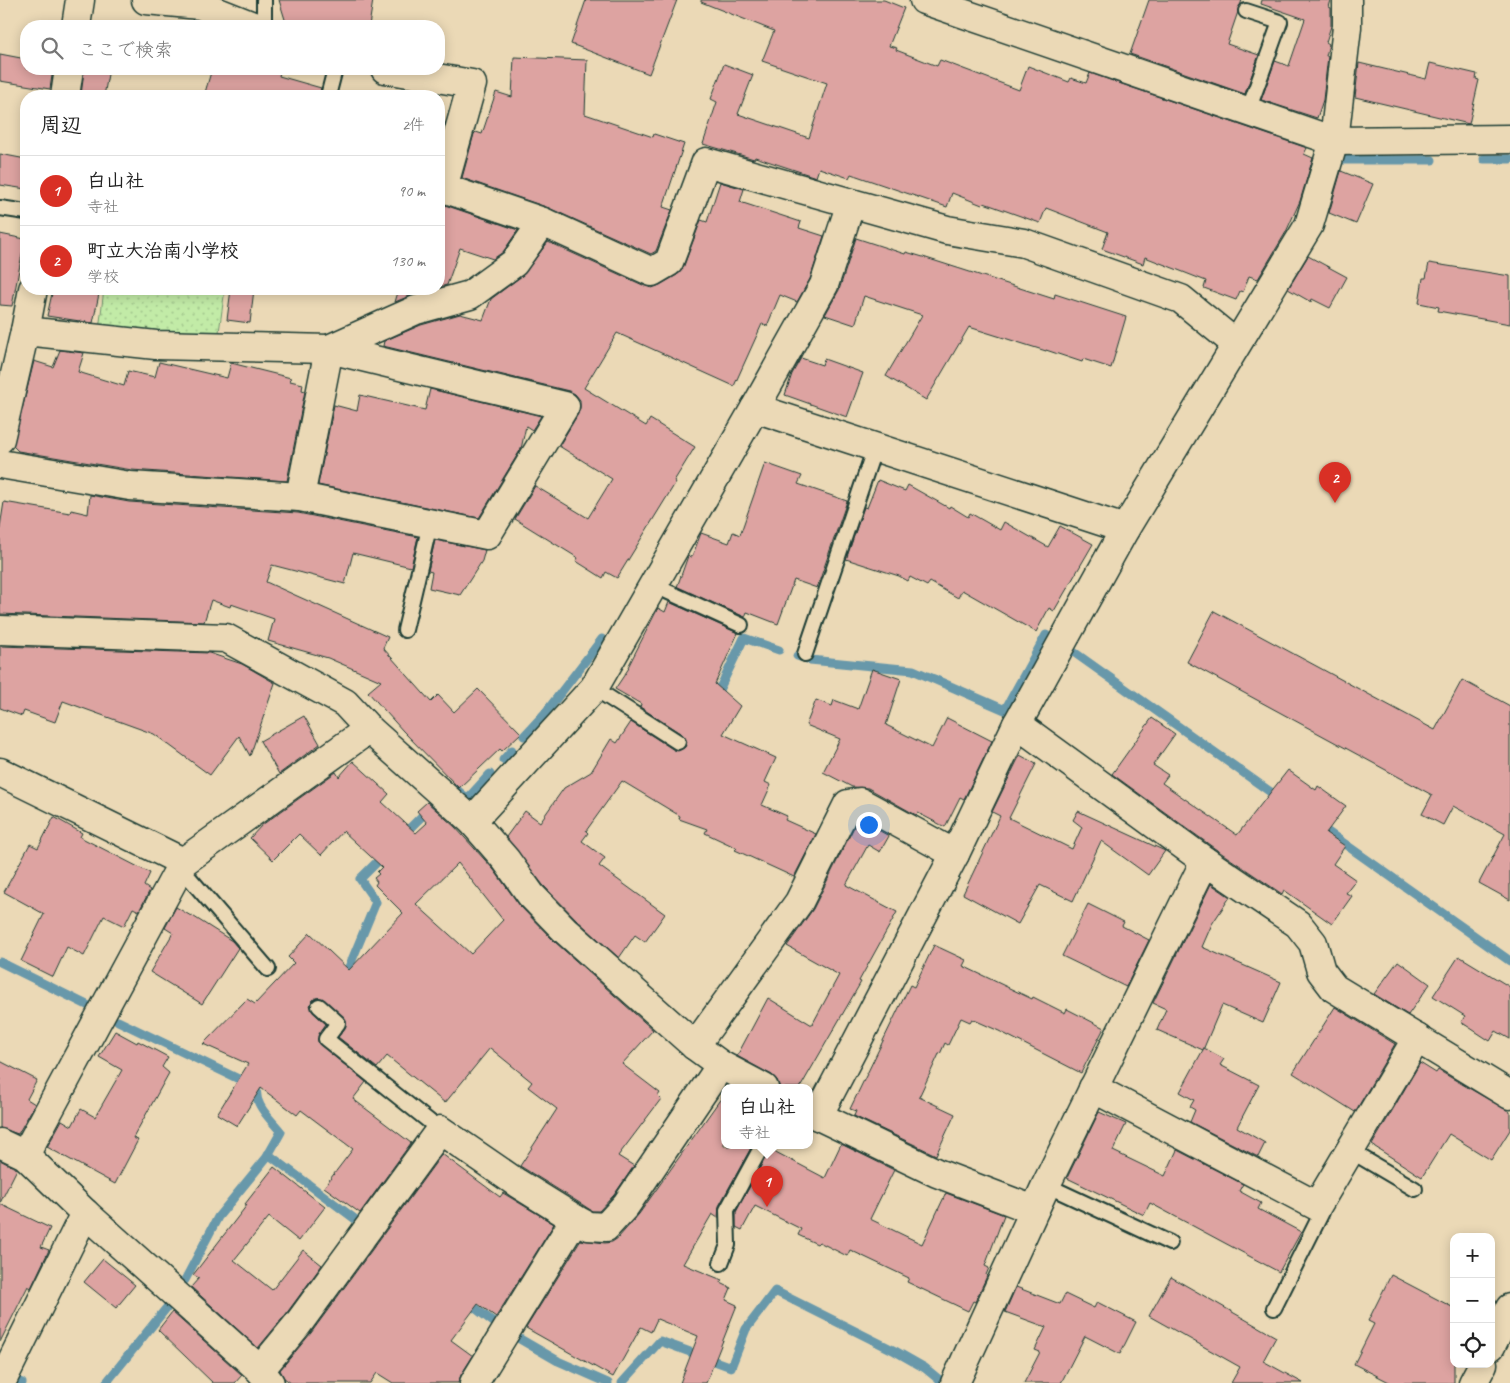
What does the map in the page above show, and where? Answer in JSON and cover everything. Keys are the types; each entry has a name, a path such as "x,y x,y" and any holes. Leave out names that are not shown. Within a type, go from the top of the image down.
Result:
{"street":[{"path":"77,20 80,0"},
{"path":"146,0 200,5 238,20"},
{"path":"924,0 1334,141 1510,139"},
{"path":"1034,1210 937,1173 814,1114 955,854 1017,724 1125,529 1308,225 1334,141 1348,27 1347,0"},
{"path":"66,90 68,75"},
{"path":"420,75 472,84 445,181"},
{"path":"445,189 543,222 652,272 669,262 706,162 947,230 1024,243 1180,299 1236,344"},
{"path":"472,822 594,688 824,285 851,203"},
{"path":"329,349 416,310 470,295 514,263 543,222"},
{"path":"1,432 32,295"},
{"path":"0,464 130,486 300,497 487,535 565,406 329,349 156,346 25,331"},
{"path":"300,497 329,349"},
{"path":"755,408 1125,529"},
{"path":"0,630 226,638 345,703 368,729 472,822 506,860 531,895 566,932 696,1046 721,1065 757,1084"},
{"path":"1017,724 1205,861 1298,924 1313,943 1321,972 1334,988 1510,1095"},
{"path":"25,1155 182,865 368,729"},
{"path":"0,772 182,865"},
{"path":"696,1046 799,902 848,804 860,802 955,854"},
{"path":"955,1383 1034,1210 1205,861"},
{"path":"1093,1088 1317,1206 1417,1038"},
{"path":"0,1143 25,1155 85,1213 265,1377 298,1324 440,1130 516,1183 575,1219 588,1226 606,1227 626,1205 721,1065"},
{"path":"1,1383 85,1213"},
{"path":"474,1383 575,1219"},
{"path":"1495,1338 1510,1308"},
{"path":"1473,1383 1480,1368"}],"lane":[{"path":"264,0 264,20"},
{"path":"1246,10 1280,22 1248,111"},
{"path":"330,90 334,75"},
{"path":"0,208 20,211"},
{"path":"805,654 876,447"},
{"path":"405,630 430,524"},
{"path":"653,585 741,625"},
{"path":"594,688 678,742"},
{"path":"182,865 268,969"},
{"path":"319,1006 338,1023 326,1039 440,1130"},
{"path":"720,1263 728,1245 727,1210 760,1149"},
{"path":"1349,1150 1415,1189"},
{"path":"1046,1185 1170,1243"},
{"path":"1274,1308 1322,1212 1317,1206"}],"green space":[{"path":"103,295 224,295 218,339 99,330"}],"building":[{"path":"279,0 373,0 370,20 285,20"},
{"path":"586,0 677,0 649,74 571,44"},
{"path":"701,0 884,0 904,8 889,46 937,66 940,60 1019,90 1028,66 1069,82 1071,78 1086,83 1090,73 1307,148 1304,154 1313,158 1300,201 1286,232 1258,279 1249,276 1243,292 1240,291 1236,300 1204,288 1206,281 1145,257 1143,264 1102,249 1108,232 1046,208 1040,223 984,203 982,205 952,193 947,207 851,174 849,178 819,168 816,177 755,157 754,159 703,144 717,102 711,99 724,64 753,75 738,114 809,138 827,83 762,61 774,31 701,2"},
{"path":"1149,0 1242,0 1227,44 1259,55 1245,94 1130,54"},
{"path":"1262,0 1331,0 1329,7 1331,8 1331,26 1326,42 1329,44 1326,56 1328,56 1323,100 1317,118 1261,100 1275,61 1289,66 1305,19 1261,4"},
{"path":"0,54 20,58 20,75 52,75 50,89 0,81"},
{"path":"514,57 587,60 585,114 653,137 654,134 684,144 663,207 672,210 656,251 651,254 549,208 462,178 474,134 476,132 482,134 496,92 512,97"},
{"path":"1359,63 1426,79 1430,63 1477,74 1476,79 1479,80 1469,124 1355,97"},
{"path":"83,75 108,75 105,90 82,90"},
{"path":"210,75 279,75 321,88 320,90 206,90"},
{"path":"0,154 20,158 20,188 0,185"},
{"path":"1341,171 1373,184 1356,224 1329,213"},
{"path":"720,182 744,189 740,202 801,222 799,228 824,236 810,279 797,302 780,295 767,326 762,324 734,386 617,333 584,388 646,426 650,419 695,447 674,481 676,482 617,578 606,572 603,578 576,561 578,558 515,519 535,486 588,518 612,479 559,446 580,408 580,400 575,394 383,346 384,341 421,325 460,314 483,320 491,299 523,275 548,242 645,286 652,288 660,285 677,275 683,268 701,220 707,222"},
{"path":"445,205 518,230 503,252 493,259 460,248 447,285 445,286"},
{"path":"0,234 20,238 20,265 12,306 0,305"},
{"path":"856,238 905,254 906,252 923,257 1054,299 1055,294 1126,317 1111,368 1083,359 1082,362 969,327 926,400 886,376 922,315 864,296 855,325 825,315 839,290"},
{"path":"1308,256 1347,277 1330,308 1312,299 1311,302 1288,289"},
{"path":"1429,263 1510,276 1510,324 1438,311 1439,307 1419,303 1423,278 1426,278"},
{"path":"52,295 99,295 93,323 47,316"},
{"path":"230,295 253,295 250,323 227,320"},
{"path":"397,295 412,295 395,302"},
{"path":"60,350 84,353 78,372 124,386 128,371 155,377 159,362 227,378 231,363 291,378 290,381 303,384 302,390 305,391 287,481 132,470 18,451 13,446 34,361 53,367"},
{"path":"801,358 822,365 824,359 863,373 847,417 785,395 792,374"},
{"path":"430,389 541,416 532,430 526,426 521,449 479,518 318,485 334,405 357,411 360,395 425,410"},
{"path":"765,463 802,476 798,484 847,501 817,588 794,580 778,624 747,612 745,617 677,587 688,556 692,557 701,533 729,543 733,532 740,535"},
{"path":"878,480 905,491 908,485 949,508 950,506 968,517 970,513 1000,530 1004,522 1048,547 1060,526 1093,544 1054,611 1049,608 1036,632 962,590 958,598 930,582 927,586 910,577 908,581 899,576 846,559 864,507 867,508"},
{"path":"90,495 129,502 298,513 418,537 411,567 353,553 345,584 272,565 266,582 388,637 383,648 431,702 438,695 454,712 478,689 521,733 502,751 500,749 459,788 368,692 381,681 328,658 268,641 274,619 231,604 230,607 211,600 204,622 0,614 0,527 4,502 70,513 71,510 88,514"},
{"path":"435,540 485,550 482,561 460,595 429,588 432,572 428,571"},
{"path":"669,602 738,633 715,684 740,706 723,734 776,758 765,782 771,785 762,805 787,816 785,820 816,834 794,877 735,850 737,848 705,833 707,829 679,819 680,816 622,781 586,831 588,833 582,841 605,858 599,866 665,914 645,942 635,935 619,958 577,920 543,885 506,837 525,811 540,822 564,788 591,772 611,739 617,743 631,722 674,750 678,751 685,747 687,742 683,735 640,707 641,704 615,689 629,668 658,608 665,612"},
{"path":"1214,611 1435,730 1462,680 1510,706 1510,900 1479,883 1505,834 1453,806 1443,825 1422,814 1432,795 1187,662"},
{"path":"0,646 209,653 242,664 275,683 250,756 239,736 210,775 154,734 63,701 55,722 24,711 22,716 0,708"},
{"path":"872,669 901,679 886,725 932,748 947,718 992,741 964,799 960,797 945,827 918,813 916,815 868,788 852,787 823,772 840,739 806,725 816,700 832,706 834,700 858,709"},
{"path":"304,716 320,744 279,774 260,741"},
{"path":"1152,718 1175,734 1153,765 1168,775 1162,783 1237,835 1288,770 1316,790 1318,786 1346,806 1326,833 1345,846 1333,864 1356,880 1346,893 1352,896 1332,924 1284,890 1282,894 1214,848 1112,774"},
{"path":"1020,755 1036,764 1009,818 1072,849 1082,827 1073,820 1078,811 1165,851 1148,875 1101,841 1073,901 1040,885 1018,924 963,894 1000,816 992,812"},
{"path":"353,761 389,794 382,802 416,833 427,823 417,811 427,802 455,827 494,870 520,906 555,942 653,1030 622,1064 660,1093 658,1096 661,1099 618,1156 634,1166 614,1195 599,1211 592,1211 520,1166 557,1109 528,1087 532,1082 490,1048 445,1103 387,1056 377,1068 338,1037 345,1028 346,1020 321,998 316,998 310,1005 313,1012 326,1024 319,1034 318,1043 366,1082 353,1099 411,1143 360,1213 324,1187 353,1149 301,1110 297,1115 261,1088 237,1126 217,1114 248,1064 203,1044 247,999 255,1004 294,963 288,957 310,933 349,970 403,913 375,885 377,882 374,878 379,874 377,872 382,867 343,831 321,855 299,834 273,860 250,838 262,825 336,772 339,777","holes":["458,863 503,920 471,954 416,904"]},
{"path":"54,817 82,833 80,837 150,873 144,886 150,890 139,911 133,908 124,926 104,916 84,956 67,947 53,977 21,961 44,914 4,892 30,844 38,848"},
{"path":"858,819 889,836 880,852 868,845 846,885 897,912 859,981 861,982 802,1084 778,1084 772,1075 737,1056 768,998 812,1025 839,975 787,946 813,909"},
{"path":"1211,884 1230,897 1212,924 1202,947 1281,982 1263,1023 1222,1005 1203,1050 1157,1030 1166,1009 1153,1003"},
{"path":"1088,904 1124,922 1122,926 1149,940 1126,987 1062,956"},
{"path":"176,907 232,941 238,948 202,1004 150,972 173,933 165,928"},
{"path":"934,945 966,960 963,966 1065,1013 1067,1009 1104,1028 1081,1073 999,1031 972,1019 970,1022 961,1018 948,1045 945,1043 939,1054 919,1097 955,1114 936,1155 854,1116 856,1111 850,1109 910,985 914,987"},
{"path":"1459,956 1510,987 1510,1039 1496,1031 1490,1041 1461,1022 1465,1016 1433,996"},
{"path":"1398,961 1430,984 1408,1015 1374,994"},
{"path":"1335,1007 1395,1044 1355,1112 1293,1073"},
{"path":"115,1031 168,1057 162,1067 169,1073 133,1138 138,1140 115,1184 47,1147 62,1120 72,1126 81,1109 95,1117 122,1070 99,1057"},
{"path":"1204,1048 1224,1059 1220,1065 1259,1085 1237,1127 1265,1143 1258,1157 1190,1122 1195,1110 1190,1107 1194,1100 1180,1092"},
{"path":"0,1061 37,1080 27,1099 35,1104 18,1134 0,1128"},
{"path":"1420,1063 1436,1073 1438,1070 1510,1112 1510,1130 1491,1160 1449,1134 1422,1177 1372,1145"},
{"path":"721,1098 721,1149 750,1149 719,1206 718,1218 712,1214 683,1264 722,1280 721,1283 731,1288 726,1300 737,1305 706,1383 680,1383 698,1336 657,1319 651,1332 641,1327 613,1377 526,1328 581,1240 612,1242 618,1238 639,1214"},
{"path":"1099,1112 1126,1124 1113,1151 1165,1176 1177,1150 1243,1184 1239,1191 1261,1203 1258,1209 1301,1232 1279,1272 1150,1203 1144,1215 1067,1178"},
{"path":"841,1144 894,1170 870,1219 922,1244 946,1193 1004,1215 985,1266 989,1268 987,1276 975,1302 973,1301 968,1311 907,1282 909,1278 850,1250 847,1256 819,1242 817,1244 798,1235 801,1229 755,1206 742,1230 736,1227 736,1212 770,1149 825,1178"},
{"path":"442,1154 500,1197 503,1193 554,1224 496,1317 478,1304 451,1340 473,1356 458,1383 393,1383 377,1373 370,1383 291,1383 284,1378 280,1370 311,1333"},
{"path":"0,1160 17,1169 0,1203"},
{"path":"274,1167 325,1207 299,1241 269,1217 234,1260 272,1290 303,1250 322,1265 258,1348 191,1287 199,1278 193,1275"},
{"path":"0,1204 50,1228 41,1247 49,1250 31,1288 28,1286 0,1342"},
{"path":"103,1259 135,1285 116,1308 84,1282"},
{"path":"1391,1275 1450,1306 1450,1368 1454,1368 1454,1383 1391,1383 1354,1364 1374,1324 1368,1321"},
{"path":"1171,1277 1276,1337 1263,1361 1303,1383 1231,1383 1240,1367 1149,1316"},
{"path":"1016,1287 1060,1304 1065,1294 1094,1308 1097,1302 1136,1322 1120,1354 1085,1336 1061,1383 1024,1383 1040,1352 1035,1350 1046,1327 1005,1312"},
{"path":"172,1312 242,1375 235,1383 213,1383 158,1330"}],"waterway":[{"path":"1484,159 1510,159"},
{"path":"1344,160 1432,160"},
{"path":"797,656 810,660 913,670 1005,710 1046,635"},
{"path":"710,686 719,690 744,638 779,650"},
{"path":"524,736 546,712 602,639"},
{"path":"1075,653 1279,798"},
{"path":"503,760 512,750"},
{"path":"456,789 464,796 469,797 490,774"},
{"path":"403,835 438,800"},
{"path":"1318,825 1510,961"},
{"path":"341,977 347,972 376,902 360,879 385,854"},
{"path":"0,962 89,1006"},
{"path":"118,1021 249,1084"},
{"path":"185,1280 218,1217 267,1157 281,1132 259,1104 257,1098 258,1084"},
{"path":"268,1154 363,1225"},
{"path":"622,1383 660,1341 731,1367 746,1329 775,1291 895,1351 925,1368 942,1382"},
{"path":"106,1383 172,1301"},
{"path":"466,1301 501,1328"},
{"path":"513,1335 558,1361 608,1383"},
{"path":"16,1380 22,1383"}],"place":[{"name":"町立大治南小学校","path":"1335,503"},
{"name":"白山社","path":"767,1207"}]}
